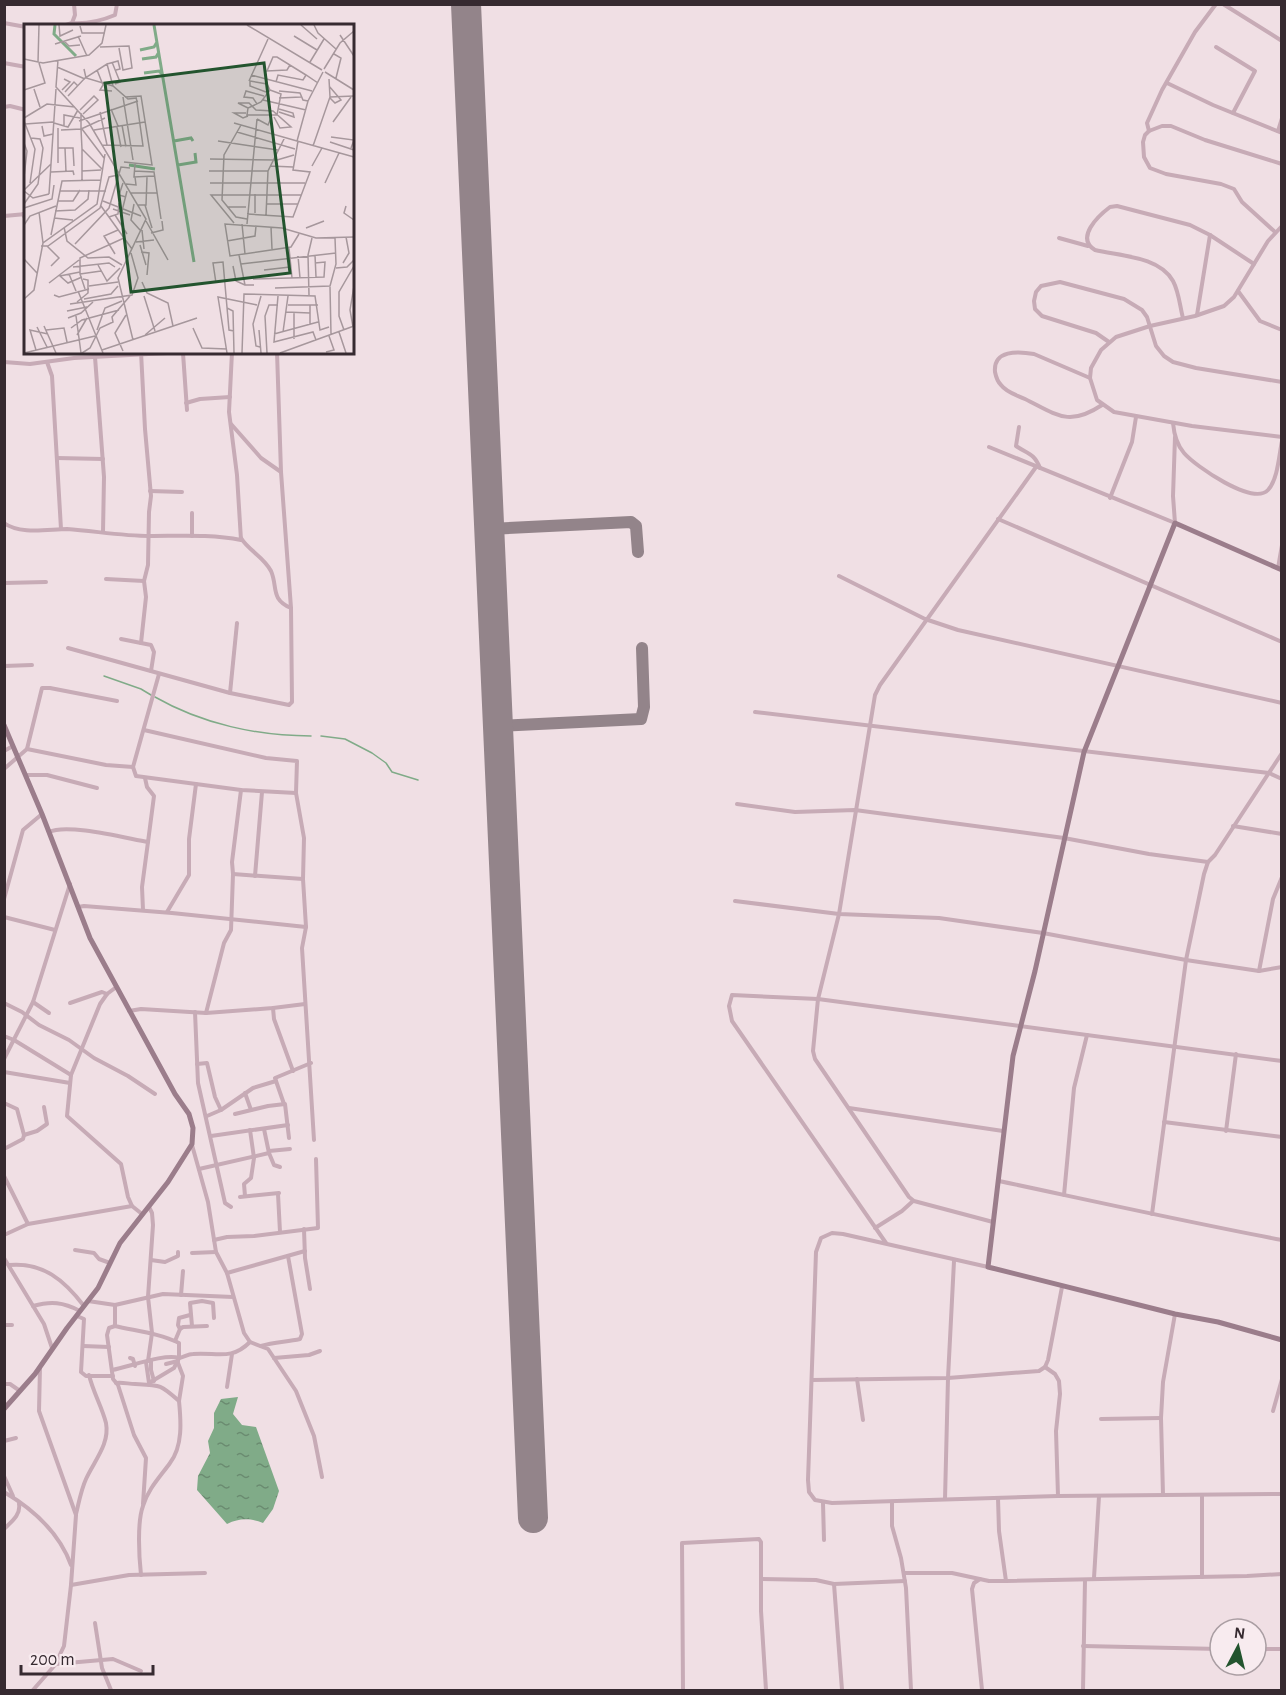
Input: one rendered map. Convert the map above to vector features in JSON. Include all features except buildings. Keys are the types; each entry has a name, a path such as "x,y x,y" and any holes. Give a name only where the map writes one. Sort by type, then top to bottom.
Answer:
{"street":[{"path":"72,22 75,15 74,4"},
{"path":"68,24 102,20 115,15 117,4"},
{"path":"1149,131 1147,123 1167,82 1195,32 1216,4"},
{"path":"1223,4 1281,41"},
{"path":"4,23 24,27"},
{"path":"1216,47 1255,71 1233,113"},
{"path":"4,63 24,67"},
{"path":"1167,82 1213,105 1280,132 1281,118"},
{"path":"4,107 24,110"},
{"path":"1274,231 1242,202 1234,189 1221,184 1166,174 1150,168 1145,162 1143,150 1145,135 1161,126 1171,126 1205,140 1281,164"},
{"path":"1089,246 1086,241 1092,224 1110,207 1117,207 1190,225 1210,235 1254,264"},
{"path":"4,216 24,214"},
{"path":"1175,437 1183,452 1196,465 1214,477 1248,493 1257,495 1269,489 1273,482 1281,439 1114,412 1097,400 1090,378 1094,360 1101,350 1116,337 1224,306 1238,291 1274,231 1281,226"},
{"path":"1197,315 1210,235"},
{"path":"1059,238 1089,246 1095,250 1140,259 1158,267 1173,282 1183,318"},
{"path":"1109,342 1096,333 1042,316 1035,309 1036,292 1041,286 1060,282 1134,303 1142,310 1160,352 1173,362 1281,382"},
{"path":"1238,291 1260,321 1281,330"},
{"path":"1090,378 1025,352 1004,354 998,359 995,367 1000,385 1008,392 1059,417 1077,417 1102,405"},
{"path":"58,354 58,360"},
{"path":"6,362 19,364 140,354 151,496 148,565 144,581 146,597 141,643"},
{"path":"184,354 187,410"},
{"path":"232,354 230,423 237,474 240,537 272,572 276,595 282,604 291,608"},
{"path":"68,648 230,693 289,705 292,702 291,608 281,472 278,354"},
{"path":"94,357 103,459 105,500 103,532"},
{"path":"47,362 52,376 61,529"},
{"path":"186,403 200,399 230,397"},
{"path":"1110,498 1132,442 1136,417"},
{"path":"230,423 261,458 281,472"},
{"path":"988,1267 1008,1082 1084,752 1175,523 1173,423"},
{"path":"993,1222 914,1201 905,1194 815,1059 813,1051 818,999 839,914 875,694 925,619 1038,467 1037,459 1016,446 1019,427"},
{"path":"989,447 1175,523 1280,569 1281,545"},
{"path":"57,458 103,459"},
{"path":"150,491 182,492"},
{"path":"192,513 192,536"},
{"path":"998,519 1281,642"},
{"path":"4,523 14,528 26,529 241,540 240,537"},
{"path":"839,576 925,619 958,630 1281,703"},
{"path":"106,579 144,581"},
{"path":"4,583 46,582"},
{"path":"230,693 237,622"},
{"path":"121,639 151,645 154,652 151,671"},
{"path":"4,666 32,665"},
{"path":"159,674 133,767 136,776 241,790 296,793"},
{"path":"4,769 27,749 42,688 50,687 117,701"},
{"path":"756,712 1269,773 1281,779"},
{"path":"5,727 27,775 90,938 128,1012 189,1114 193,1128 192,1144 208,1202 216,1252 227,1273 244,1333 250,1341 268,1349 296,1391 314,1436 322,1477"},
{"path":"144,730 258,757 297,761 296,793 304,838 303,879 306,927 302,948 311,1063 314,1140"},
{"path":"4,751 14,746"},
{"path":"27,749 106,765 133,767"},
{"path":"1152,1215 1186,960 1208,862 1215,855 1281,753"},
{"path":"27,775 47,775 97,789"},
{"path":"143,910 142,886 154,796 147,787 145,778"},
{"path":"166,912 189,875 189,839 196,784"},
{"path":"206,1013 224,943 231,930 232,862 241,790"},
{"path":"255,876 262,792"},
{"path":"737,804 795,812 855,810 1064,838 1149,854 1208,862"},
{"path":"4,899 23,830 42,814"},
{"path":"1233,826 1281,834"},
{"path":"49,832 56,829 82,830 148,842"},
{"path":"233,874 303,879"},
{"path":"1259,971 1273,899 1281,877"},
{"path":"4,1059 33,1002 70,884"},
{"path":"735,901 839,914 939,918 1043,933 1186,960 1259,971 1281,966"},
{"path":"78,907 166,912 306,927"},
{"path":"4,917 55,930"},
{"path":"116,988 106,994 71,1074 67,1116 121,1164 128,1197 132,1206 142,1214"},
{"path":"70,1003 102,992 106,994"},
{"path":"887,1245 732,1021 729,1006 732,995 818,999 1281,1060"},
{"path":"33,1002 49,1012"},
{"path":"4,1003 39,1025 69,1040 155,1094"},
{"path":"128,1012 141,1009 206,1013 305,1004"},
{"path":"273,1008 276,1025 293,1071"},
{"path":"195,1012 198,1083 225,1203 231,1207"},
{"path":"1064,1195 1074,1088 1087,1035"},
{"path":"4,1036 71,1074"},
{"path":"1226,1131 1236,1054"},
{"path":"197,1064 207,1063 215,1097 221,1110"},
{"path":"289,1138 285,1104 275,1078 311,1063"},
{"path":"61,1081 63,1071"},
{"path":"4,1072 70,1083"},
{"path":"207,1116 221,1110 253,1088 276,1081"},
{"path":"245,1093 251,1110"},
{"path":"4,1103 17,1109 24,1135 23,1139 4,1149"},
{"path":"235,1114 285,1104"},
{"path":"24,1135 37,1131 47,1124 44,1107"},
{"path":"849,1108 1003,1131"},
{"path":"1164,1122 1281,1137"},
{"path":"211,1136 288,1125"},
{"path":"264,1129 274,1164 280,1167"},
{"path":"245,1196 244,1184 251,1178 254,1158 250,1130"},
{"path":"4,1409 40,1367 88,1301 104,1277 120,1243 168,1182 192,1144"},
{"path":"199,1169 290,1149"},
{"path":"214,1240 318,1228 316,1159"},
{"path":"4,1176 28,1224"},
{"path":"998,1181 1152,1215 1281,1240"},
{"path":"240,1197 279,1194 279,1232"},
{"path":"875,1228 914,1201"},
{"path":"4,1236 28,1224 132,1206"},
{"path":"149,1207 153,1225 148,1297 152,1333 148,1361 151,1382"},
{"path":"304,1229 310,1289"},
{"path":"1281,1340 1218,1322 1062,1287 988,1267 832,1233 824,1236 817,1245 809,1492 815,1500 823,1503 1058,1496 1281,1494"},
{"path":"75,1250 94,1253 99,1259 110,1263"},
{"path":"227,1273 305,1251"},
{"path":"151,1260 165,1262 178,1256 178,1252"},
{"path":"192,1253 216,1252"},
{"path":"261,1346 297,1340 302,1334 288,1256"},
{"path":"4,1258 44,1324 52,1348"},
{"path":"945,1499 954,1261"},
{"path":"9,1265 27,1264 43,1269 66,1286 84,1320 81,1372 89,1375 113,1376"},
{"path":"181,1295 183,1271"},
{"path":"1045,1367 1062,1287"},
{"path":"88,1301 115,1305 163,1294 233,1297"},
{"path":"192,1326 190,1303 209,1301 213,1303 214,1318"},
{"path":"33,1306 57,1303 80,1311"},
{"path":"115,1305 115,1326"},
{"path":"1162,1495 1161,1418 1165,1365 1175,1314"},
{"path":"175,1341 180,1329 178,1318 190,1315"},
{"path":"4,1325 12,1325"},
{"path":"116,1383 151,1382 166,1374 178,1361 179,1343 152,1333 115,1326 107,1331 112,1379 116,1383 118,1385 134,1435 146,1458 139,1533 141,1575"},
{"path":"180,1329 207,1326"},
{"path":"166,1364 178,1361 190,1354 232,1354 241,1350 250,1341"},
{"path":"83,1346 109,1347"},
{"path":"274,1358 309,1355 320,1351"},
{"path":"227,1387 232,1354"},
{"path":"112,1370 173,1356 178,1361 183,1376 179,1401 180,1427 177,1449 172,1461 155,1482 143,1505"},
{"path":"130,1358 133,1359 135,1366"},
{"path":"40,1367 39,1411 76,1515"},
{"path":"812,1380 948,1378 1032,1373 1045,1367"},
{"path":"1045,1367 1055,1374 1059,1381 1056,1431 1058,1496"},
{"path":"33,1690 55,1665 64,1646 76,1515 82,1491 100,1456 106,1438 106,1425 89,1375"},
{"path":"857,1379 863,1420"},
{"path":"1273,1411 1281,1379"},
{"path":"151,1382 169,1390 179,1401"},
{"path":"4,1384 10,1384 20,1391"},
{"path":"1101,1419 1161,1418"},
{"path":"4,1441 16,1438"},
{"path":"4,1476 13,1497"},
{"path":"4,1492 27,1506 57,1538 70,1563 72,1574"},
{"path":"1202,1495 1202,1577"},
{"path":"1094,1578 1099,1496"},
{"path":"998,1498 1006,1581"},
{"path":"892,1502 892,1526 905,1581 911,1690"},
{"path":"4,1529 17,1515 20,1508 19,1503"},
{"path":"823,1503 824,1540"},
{"path":"683,1690 682,1543 759,1539 761,1542 762,1642 766,1690"},
{"path":"71,1586 90,1584 118,1576 205,1573"},
{"path":"904,1574 952,1573 980,1579 1006,1581 1281,1574"},
{"path":"762,1579 816,1580 834,1584 905,1581"},
{"path":"980,1579 974,1583 972,1589 981,1690"},
{"path":"1083,1690 1085,1580"},
{"path":"834,1584 842,1690"},
{"path":"95,1623 100,1659 111,1690"},
{"path":"1083,1646 1208,1649"},
{"path":"55,1665 112,1659 141,1671"}],"water":[{"path":"238,1397 233,1414 242,1425 256,1427 279,1491 273,1509 263,1523 245,1519 227,1524 197,1490 198,1476 210,1453 208,1441 214,1428 214,1413 221,1399"}],"waterway":[{"path":"104,676 141,689 151,695"},
{"path":"155,697 192,714 231,727 271,734 311,736"},
{"path":"321,736 345,739 372,753 386,763 392,772 418,780"}],"taxiway":[{"path":"489,529 631,522 636,526 638,552"},
{"path":"498,726 641,719 644,707 642,648"}],"runway":[{"path":"466,4 533,1518"}]}
